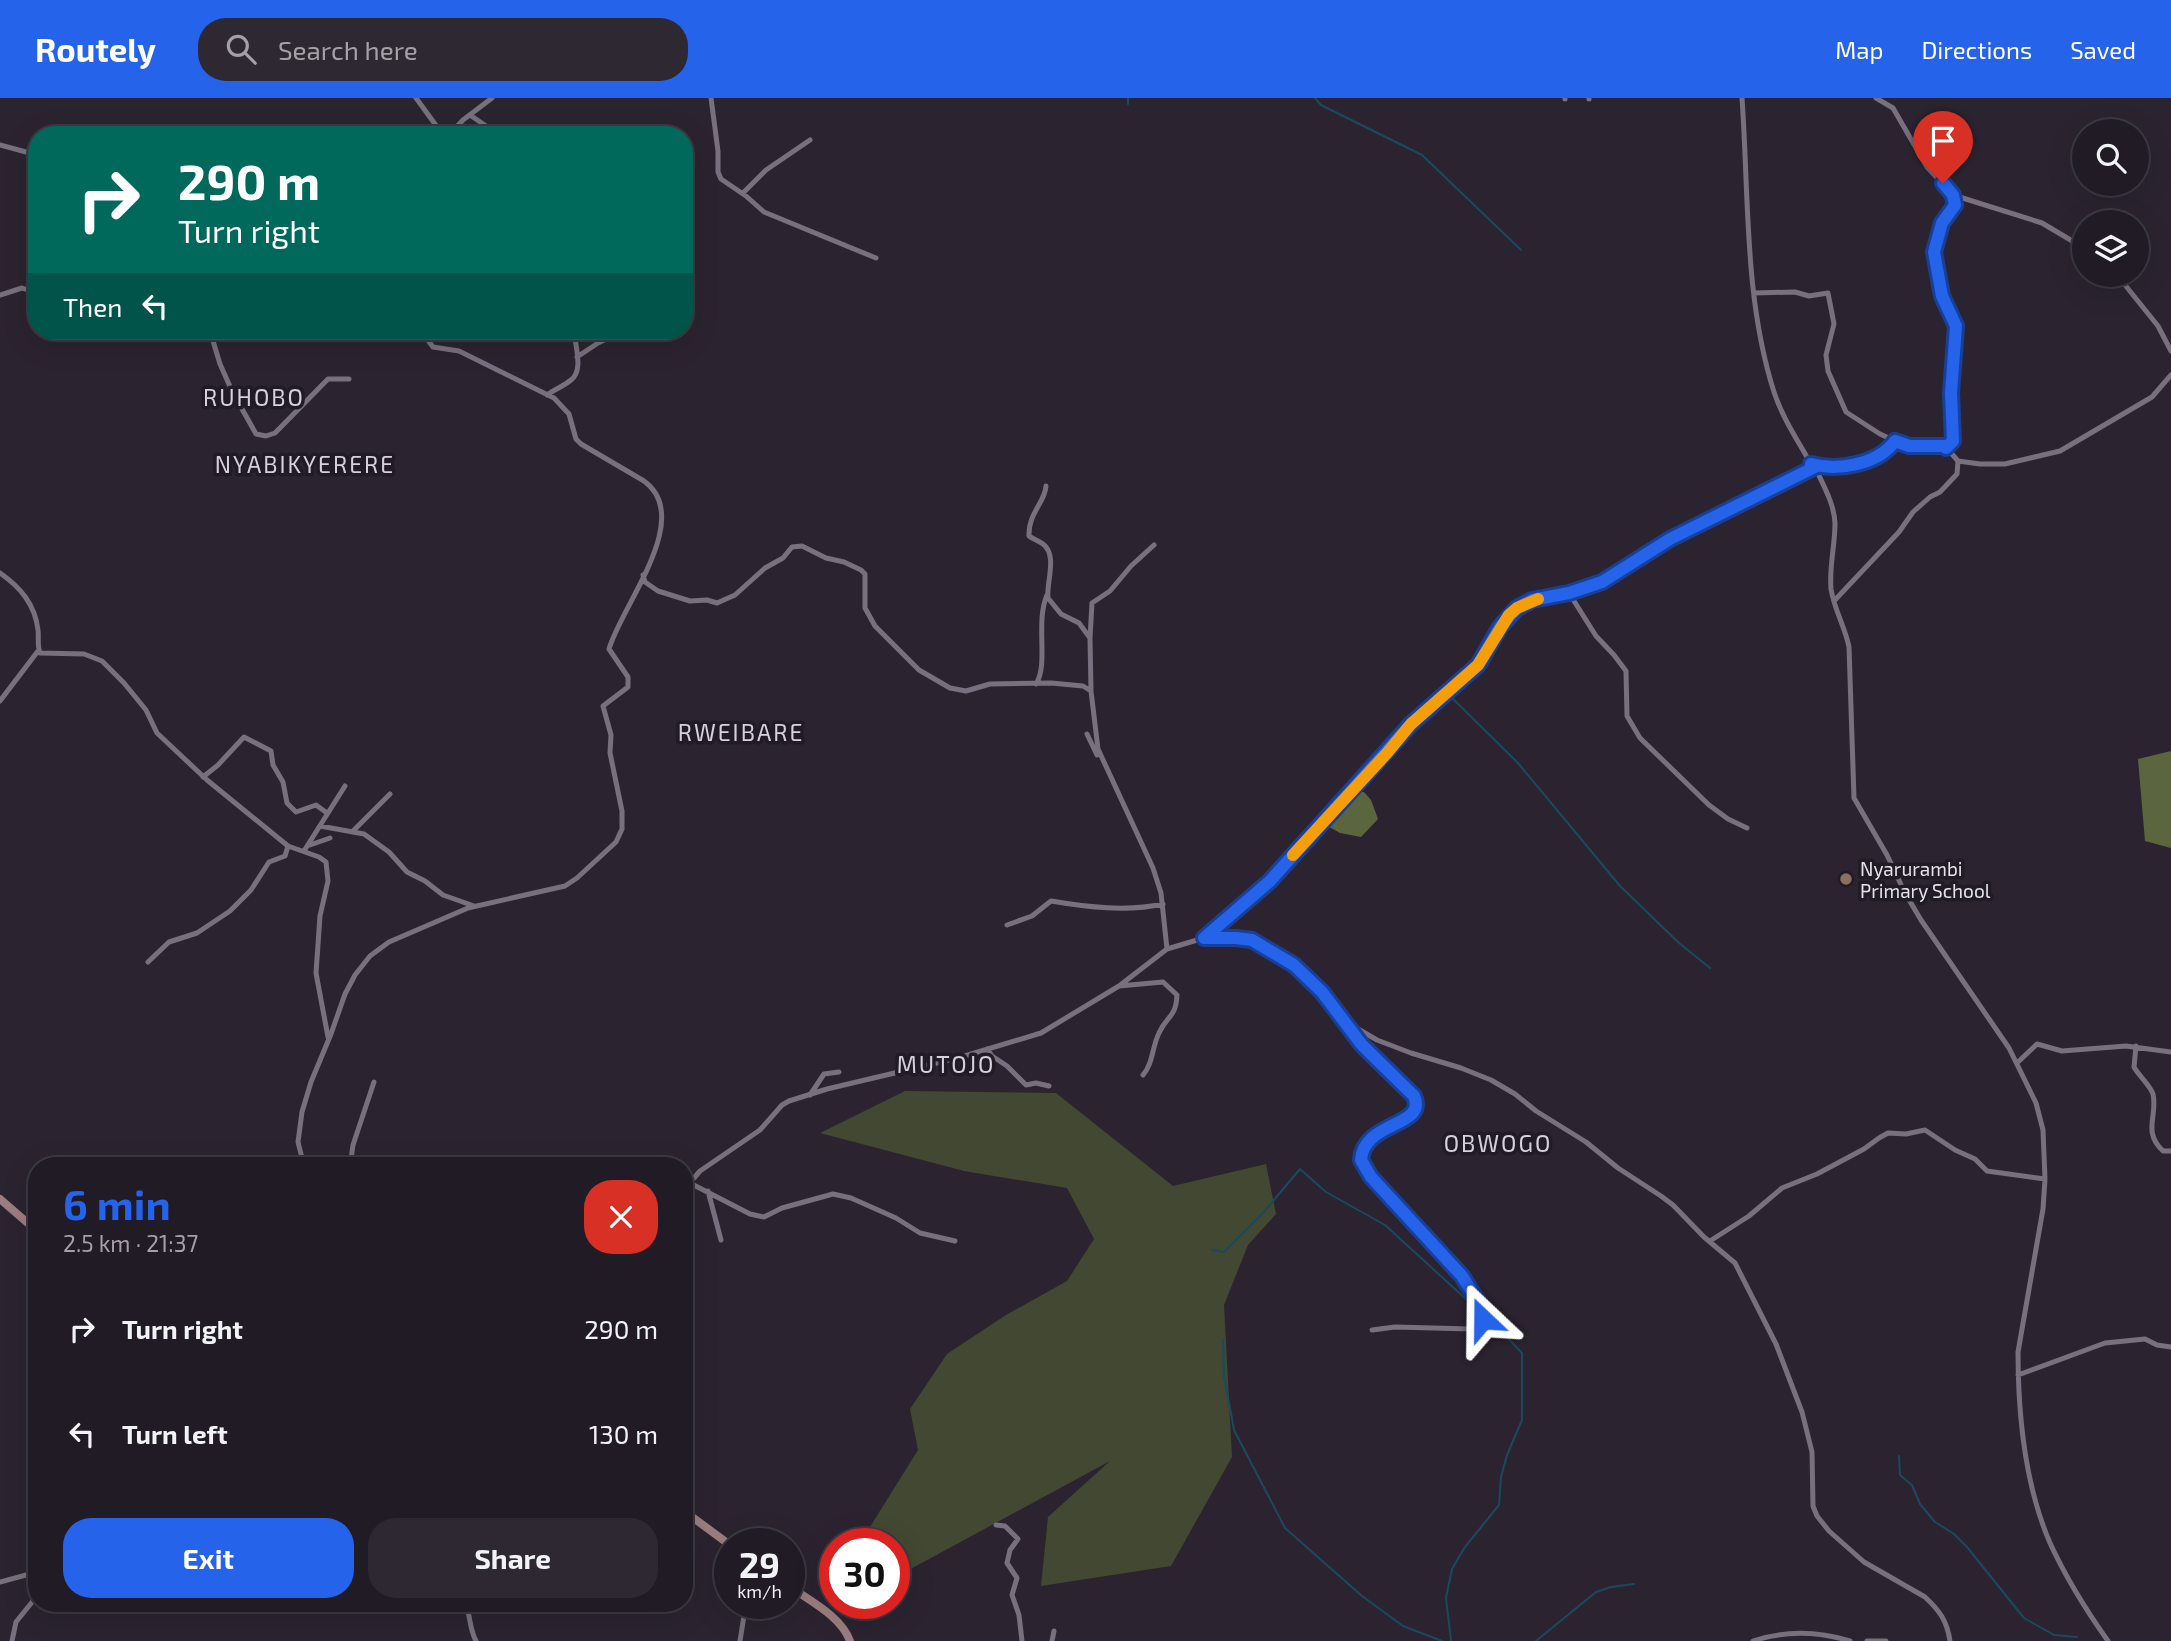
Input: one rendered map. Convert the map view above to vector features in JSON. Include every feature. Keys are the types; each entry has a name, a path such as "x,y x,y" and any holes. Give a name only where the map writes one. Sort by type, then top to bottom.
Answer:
{"street":[{"path":"416,98 436,126"},
{"path":"458,126 492,98"},
{"path":"711,98 718,172 721,179 743,193 764,212 876,258"},
{"path":"1742,98 1754,293 1760,335 1775,393 1828,495 1835,523 1830,575 1833,601 1845,628 1849,646 1854,798 1921,920 1989,1017 2017,1063 2036,1103 2043,1130 2045,1179 2041,1220 2019,1341 2018,1375 2027,1457 2042,1521 2069,1581 2108,1641"},
{"path":"1876,98 1893,108 1927,167 1953,195 2042,223 2072,241"},
{"path":"470,115 486,126"},
{"path":"743,193 766,170 810,140"},
{"path":"0,145 28,153"},
{"path":"1946,448 1953,441 1951,393 1956,326 1942,296 1934,252 1942,223 1955,205 1953,195"},
{"path":"2126,287 2158,327 2171,351"},
{"path":"0,296 22,289 28,291"},
{"path":"1754,293 1795,292 1809,296 1828,293 1834,324 1826,355 1828,371 1840,403 1851,415 1895,441 1909,446 1944,446 1958,461 2006,464 2060,450 2152,397 2171,375"},
{"path":"213,340 232,391 256,434 266,436 275,433 328,380 349,379"},
{"path":"301,1157 298,1147 302,1112 348,988 370,956 389,942 474,906 565,886 616,842 620,834 622,811 610,752 611,735 603,706 628,687 628,677 609,649 650,564 662,524 660,501 651,486 581,444 576,439 569,414 554,398 459,351 433,346 428,340"},
{"path":"547,395 576,375 575,340"},
{"path":"577,357 604,340"},
{"path":"1204,938 1270,881 1411,724 1478,665 1509,615 1532,600 1569,593 1602,582 1670,539 1813,465 1828,468 1847,466 1882,454 1895,441"},
{"path":"1833,601 1899,532 1913,512 1940,492 1957,474 1958,461"},
{"path":"1036,684 1040,675 1042,606 1047,595 1050,572 1049,551 1029,536 1028,530 1035,509 1044,497 1046,486"},
{"path":"1154,545 1131,566 1110,591 1092,603 1091,691 1100,753 1153,868 1163,904 1167,948"},
{"path":"643,575 645,582 658,591 690,601 707,600 717,603 735,595 765,568 783,558 792,547 802,547 861,570 865,575 864,608 875,626 912,664 936,681 958,691 990,684 1073,685 1091,691"},
{"path":"0,573 16,585 29,600 38,630 38,651 0,701"},
{"path":"1569,593 1596,636 1626,671 1627,716 1640,738 1709,805 1728,819 1747,828"},
{"path":"1047,595 1061,614 1079,623 1090,638"},
{"path":"38,651 44,654 84,654 102,661 124,683 158,733 203,777 288,846 307,848 323,859 328,866 328,881 320,916 316,973 328,1037"},
{"path":"1087,734 1097,755 1100,753"},
{"path":"203,777 244,737 271,751 273,765 283,782 290,807 296,812 316,805 327,813"},
{"path":"307,848 345,786"},
{"path":"353,831 390,794"},
{"path":"320,826 364,834 380,844 407,872 425,881 443,895 474,906"},
{"path":"307,848 330,838"},
{"path":"148,962 169,943 197,933 244,900 269,862 285,856 288,846"},
{"path":"1007,925 1032,916 1051,901 1094,907 1146,908 1163,904"},
{"path":"693,1178 760,1130 782,1105 810,1095 1041,1033 1119,986 1167,948 1204,938 1244,939 1268,948 1307,975 1362,1045 1409,1090 1417,1102 1409,1118 1380,1131 1367,1142 1361,1154 1363,1166 1462,1276 1484,1311 1483,1319 1471,1329 1395,1327 1372,1330"},
{"path":"1119,986 1163,982 1177,995 1175,1013 1158,1034 1150,1066 1143,1075"},
{"path":"1346,1022 1377,1040 1411,1054 1461,1068 1491,1080 1515,1094 1667,1200 1735,1263 1742,1272 1789,1373 1812,1452 1814,1506 1821,1522 1864,1562 1925,1597 1942,1615 1950,1641"},
{"path":"2017,1063 2037,1044 2062,1051 2136,1046 2171,1052"},
{"path":"2136,1046 2134,1067 2154,1096 2151,1122 2156,1144 2164,1151 2171,1151"},
{"path":"987,1049 1026,1085 1036,1083 1049,1086"},
{"path":"810,1095 824,1074 839,1072"},
{"path":"351,1157 374,1083"},
{"path":"1710,1241 1749,1216 1782,1188 1817,1174 1888,1133 1906,1134 1925,1129 1955,1150 1975,1159 1987,1171 2045,1179"},
{"path":"693,1184 750,1214 764,1217 782,1208 833,1194 851,1198 896,1218 920,1233 955,1241"},
{"path":"708,1191 721,1240"},
{"path":"0,1199 28,1223"},
{"path":"2018,1375 2105,1343 2145,1339 2157,1345 2171,1347"},
{"path":"693,1518 714,1533"},
{"path":"996,1525 1005,1526 1018,1539 1010,1550 1007,1563 1017,1578 1012,1595 1019,1615 1022,1641"},
{"path":"0,1582 28,1574"},
{"path":"805,1597 831,1616 846,1632 850,1641"},
{"path":"12,1641 16,1622 28,1607"},
{"path":"468,1612 469,1626 476,1641"},
{"path":"740,1641 743,1619"},
{"path":"1052,1641 1054,1631"},
{"path":"1753,1641 1781,1633 1797,1632 1826,1634 1850,1641"},
{"path":"1867,1641 1886,1641"}],"green space":[{"path":"2171,751 2171,848 2145,841 2138,759"},
{"path":"1356,792 1364,792 1371,800 1378,819 1361,837 1340,833 1324,824"},
{"path":"905,1091 1056,1093 1173,1186 1266,1164 1276,1214 1248,1245 1224,1305 1232,1457 1171,1566 1041,1586 1048,1517 1110,1461 910,1569 910,1528 869,1528 918,1450 910,1409 947,1354 1006,1315 1067,1281 1094,1239 1067,1188 964,1171 820,1133"}],"waterway":[{"path":"1128,98 1128,104"},
{"path":"1315,98 1321,105 1422,155 1521,250"},
{"path":"1450,696 1518,763 1620,886 1679,943 1710,968"},
{"path":"1212,1250 1224,1252 1263,1213 1300,1169 1326,1192 1385,1225 1480,1312"},
{"path":"1451,1641 1446,1598 1452,1569 1465,1547 1499,1505 1501,1477 1522,1420 1522,1353 1485,1314"},
{"path":"1223,1340 1224,1375 1234,1430 1285,1528 1362,1596 1403,1626 1442,1641"},
{"path":"1899,1456 1900,1475 1912,1485 1920,1504 1935,1522 1954,1534 1967,1547 2024,1618 2054,1635 2077,1637"},
{"path":"1536,1641 1596,1592 1634,1584"}],"slow traffic":[{"path":"1293,855 1425,709 1478,665 1509,615 1517,608 1538,599"}],"place":[{"name":"Nyarurambi Primary School","path":"1846,879"}],"district":[{"name":"RUHOBO","path":"254,397"},
{"name":"NYABIKYERERE","path":"305,464"},
{"name":"RWEIBARE","path":"741,732"},
{"name":"MUTOJO","path":"946,1064"},
{"name":"OBWOGO","path":"1498,1143"}],"route":[{"path":"1483,1319 1484,1311 1462,1276 1371,1177 1361,1160 1363,1148 1373,1136 1409,1118 1416,1107 1414,1096 1362,1045 1322,992 1294,965 1252,940 1204,938 1241,909 1270,881 1425,709 1478,665 1500,627 1517,608 1532,600 1569,593 1602,582 1670,539 1815,467 1811,464 1828,468 1847,466 1882,454 1895,441 1909,446 1946,448 1953,441 1952,354 1956,326 1942,296 1934,252 1942,223 1955,205 1953,195 1943,183"}]}
